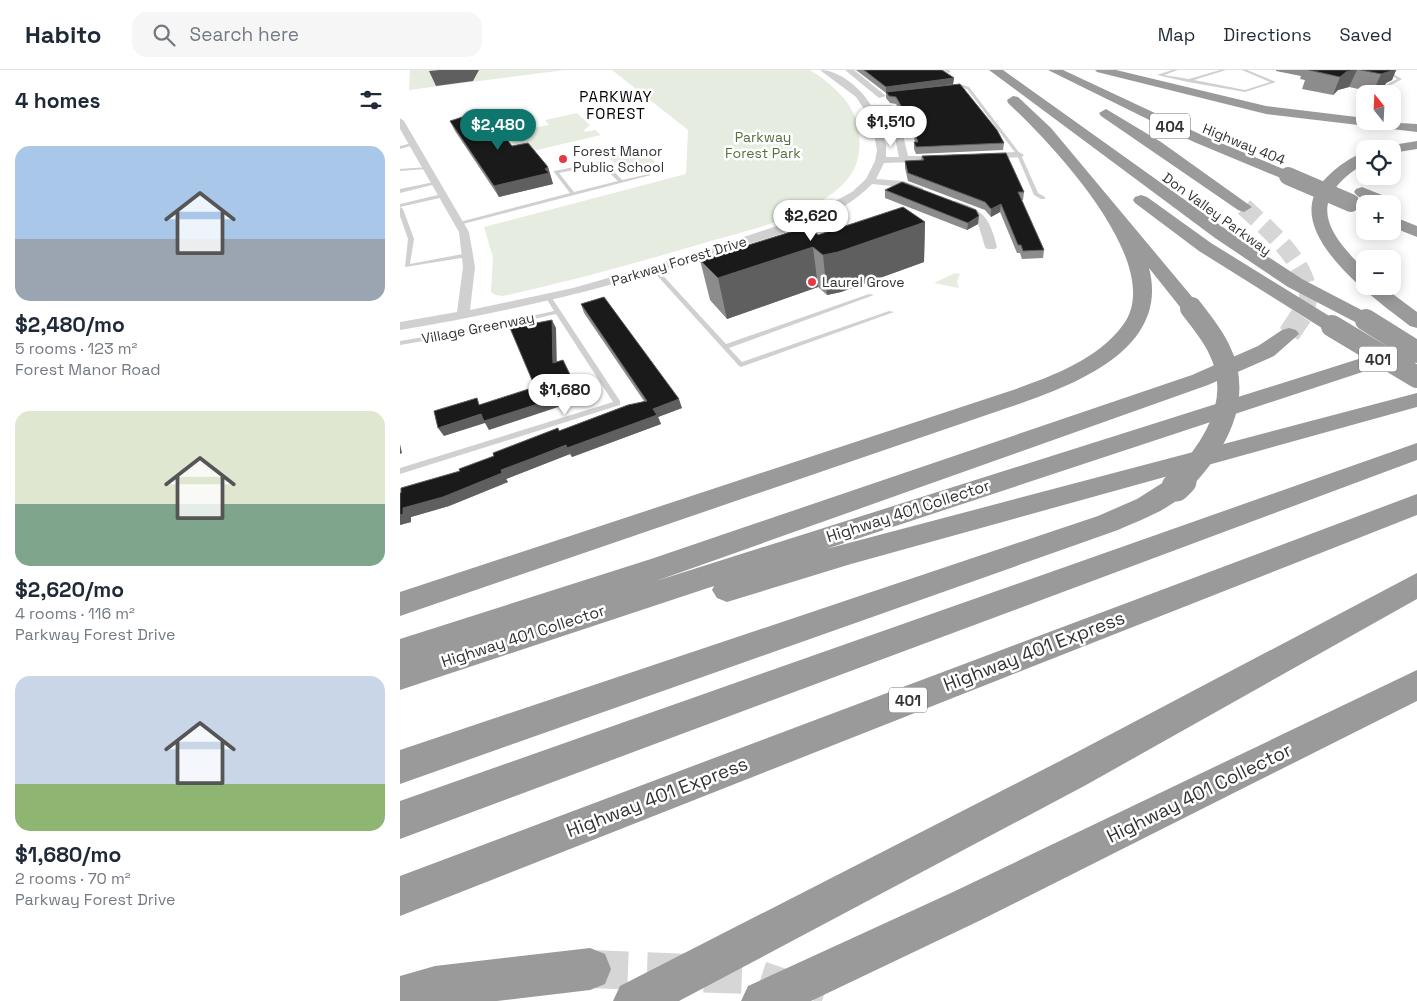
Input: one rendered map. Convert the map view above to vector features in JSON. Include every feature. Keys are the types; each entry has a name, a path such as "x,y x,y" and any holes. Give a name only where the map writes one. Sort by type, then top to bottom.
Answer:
{"highway":[{"path":"400,767 1108,523 1146,506 1176,487 1199,464 1218,437 1226,418 1229,398 1228,377 1221,352 1190,308 1046,131 980,70"},
{"name":"Highway 404","path":"1054,70 1173,128 1294,172"},
{"name":"Highway 404","path":"1070,70 1356,200"},
{"path":"1101,70 1266,110 1417,128"},
{"path":"999,73 1102,168"},
{"path":"999,73 1221,234 1295,282 1366,320"},
{"path":"1040,74 1156,144 1244,207"},
{"path":"1199,95 1315,113 1356,117"},
{"path":"1401,121 1417,122"},
{"path":"1401,148 1417,145"},
{"path":"1401,152 1417,150"},
{"path":"1356,164 1326,185 1318,198 1318,212 1323,229 1334,247 1356,271"},
{"name":"Don Valley Parkway","path":"1161,173 1307,280 1417,352"},
{"path":"1130,192 1205,247 1417,377"},
{"path":"400,604 1007,400 1076,373 1120,342 1132,328 1143,303 1142,278 1138,264 1104,203"},
{"name":"Highway 404","path":"1401,208 1417,215"},
{"path":"1401,225 1417,232"},
{"path":"1382,295 1410,317"},
{"path":"400,653 665,566 1200,380 1250,359 1289,334"},
{"path":"1339,372 1417,340"},
{"name":"Highway 401 Collector","path":"400,676 1417,347"},
{"path":"400,684 851,553 1417,400"},
{"path":"400,820 1417,451"},
{"name":"Highway 401 Express","path":"400,896 1417,504"},
{"path":"635,1001 1074,773 1417,585"},
{"name":"Highway 401 Collector","path":"763,1001 985,897 1417,685"},
{"path":"400,998 435,987 590,969"}],"street":[{"name":"Parkway Forest Drive","path":"400,326 463,316 549,298 655,270 719,251 833,209 870,180 882,153 874,117 869,108 851,86 824,70"},
{"path":"849,70 885,95 861,98"},
{"path":"869,108 889,107 894,114 904,159"},
{"path":"402,128 464,232 469,267 463,316"},
{"path":"971,157 1019,155"},
{"path":"879,160 952,158"},
{"path":"870,180 903,184 928,193"},
{"path":"945,200 980,214 984,218 991,247"}],"lane":[{"path":"1176,70 1159,75 1245,92 1274,82 1244,70"},
{"path":"1187,81 1224,70"},
{"path":"1389,85 1400,79 1391,74 1395,70"},
{"path":"943,88 962,86 968,88 1019,155 1036,194 1043,198"},
{"path":"400,148 412,144"},
{"path":"572,194 558,174 605,166 621,182"},
{"path":"400,170 426,168"},
{"path":"459,223 649,175"},
{"path":"400,192 434,183"},
{"path":"442,196 400,207 412,239 407,266 468,255"},
{"path":"655,270 741,366 891,312"},
{"path":"724,347 871,295"},
{"name":"Village Greenway","path":"400,471 617,403 556,312 549,298"},
{"name":"Village Greenway","path":"400,343 476,330 556,312"}],"green space":[{"path":"410,70 565,70 409,90"},
{"name":"Parkway Forest Park","path":"612,70 810,70 835,89 854,113 860,140 856,165 845,182 831,194 815,204 779,221 604,271 503,296 495,295 491,292 493,257 484,227 686,174 688,130"},
{"path":"577,113 590,125 584,130 585,132 595,130 601,135 520,154 506,133 549,125 545,120"},
{"path":"643,149 656,163 650,170 626,174 608,157"},
{"path":"955,273 960,274 957,282 959,288 934,283"}],"building":[{"path":"864,70 942,70 954,78 886,87"},
{"path":"1309,70 1354,70 1346,72 1340,77"},
{"path":"1361,70 1391,70 1391,71 1381,74"},
{"path":"960,84 997,130 1004,143 916,147 914,142 918,142 913,127 896,97 889,96 886,92"},
{"path":"469,115 487,115 512,146 528,143 548,167 545,169 549,173 494,186 450,121"},
{"path":"1006,153 1024,192 1018,192 1044,250 1023,251 1021,245 1018,245 1001,204 991,209 985,202 908,173 905,161 924,160 922,156"},
{"path":"902,182 976,210 979,216 968,223 885,190"},
{"path":"903,207 925,222 838,252 823,255 813,247 718,278 700,260 809,227 818,235"},
{"path":"604,297 679,399 653,409 657,415 567,448 566,445 501,470 502,473 443,497 403,508 403,514 400,515 401,488 460,471 459,469 494,456 493,453 558,428 559,431 628,405 647,401 581,304"},
{"path":"552,320 553,363 563,360 576,387 561,392 563,396 484,421 481,414 438,428 434,411 477,398 479,405 535,387 510,328"}],"tunnel":[{"path":"1244,207 1278,239 1298,266 1305,280 1308,294 1306,308"},
{"path":"1289,334 1307,307"},
{"path":"590,969 745,975 822,1001"}],"place":[{"name":"Forest Manor Public School","path":"563,159"},
{"name":"Laurel Grove","path":"812,282"}],"district":[{"name":"PARKWAY FOREST","path":"616,104"}]}
